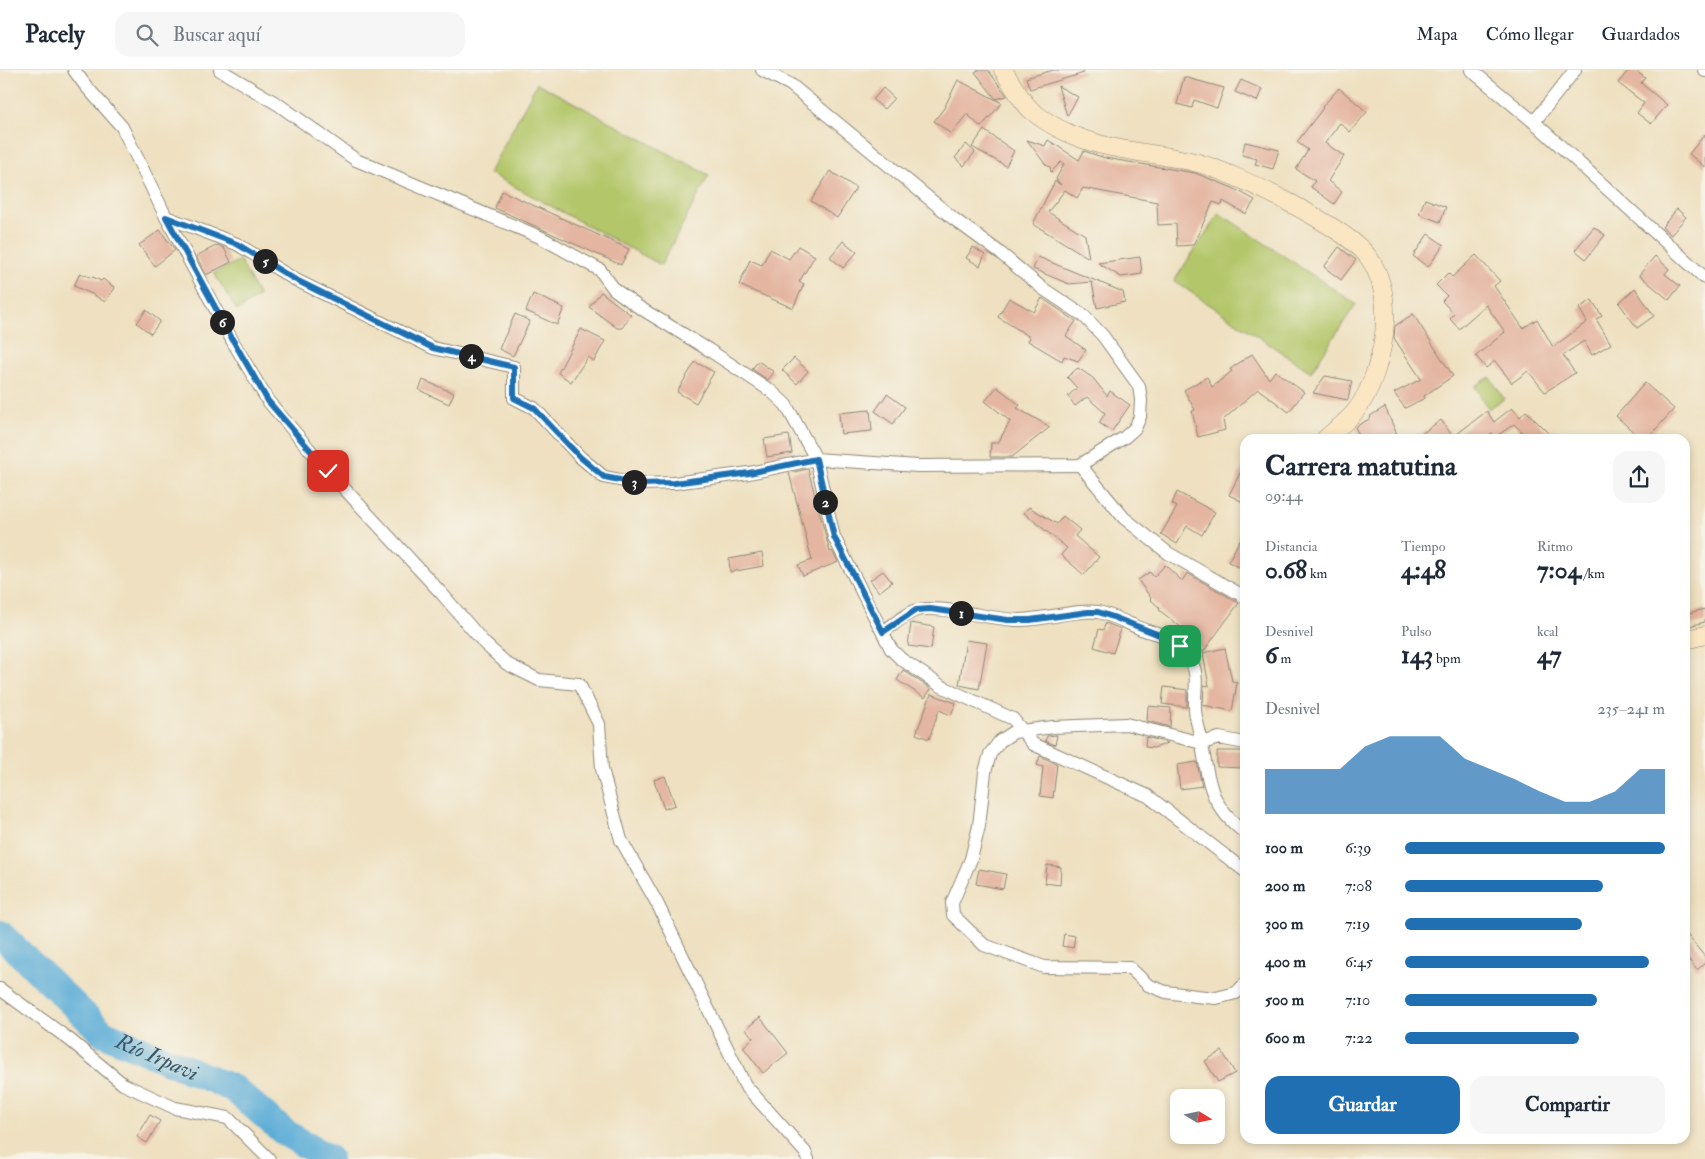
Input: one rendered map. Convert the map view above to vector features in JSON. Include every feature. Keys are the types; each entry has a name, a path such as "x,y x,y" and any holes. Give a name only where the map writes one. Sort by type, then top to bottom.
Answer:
{"main road":[{"path":"1003,70 1030,110 1069,134 1096,144 1198,163 1239,177 1317,218 1356,243 1368,257 1380,278 1386,305 1385,329 1379,362 1365,394 1354,413 1331,434"},
{"path":"1690,639 1705,635"}],"street":[{"path":"74,70 122,127 166,217 268,401 328,471 443,594 485,644 507,664 539,680 579,684 600,724 602,769 621,840 657,903 745,1085 805,1152 808,1159"},
{"path":"220,70 279,105 356,160 540,238 600,270 614,289 637,306 771,391 786,405 816,459 834,537 891,649 901,659 941,686 1012,719 1033,744 1148,796 1240,867"},
{"path":"166,217 237,244 294,279 433,348 514,367 514,398 534,408 580,457 604,477 641,484 674,483 749,473 816,459 918,466 1080,465 1125,437 1135,428 1140,417 1141,400 1138,386 1103,336 1084,316 1042,288 999,252 954,219 791,85 762,70"},
{"path":"1471,70 1534,122 1705,278"},
{"path":"1534,122 1575,70"},
{"path":"1080,465 1124,518 1168,553 1240,594"},
{"path":"883,632 916,610 930,609 1008,620 1030,620 1098,612 1170,639 1180,646 1192,662 1196,675 1194,710 1202,742 1205,770 1212,793 1223,811 1240,829"},
{"path":"1240,742 1219,738 1202,742 1126,724 1053,727 1014,732 1000,741 990,754 985,772 979,826 971,859 952,903 953,915 984,945 1044,967 1130,968 1148,985 1166,992 1216,998 1236,993 1240,989"},
{"path":"0,989 70,1040 123,1084 175,1108 228,1118 269,1159"}],"green space":[{"path":"537,83 709,175 661,265 489,173"},
{"path":"1219,213 1356,304 1311,372 1174,281"},
{"path":"240,260 259,296 237,311 214,273"},
{"path":"1490,377 1504,399 1488,409 1475,386"}],"building":[{"path":"978,70 988,70 1007,96 996,99 975,72"},
{"path":"1053,70 1083,70 1084,73 1030,89 1026,78"},
{"path":"1629,70 1635,70 1645,78 1641,83 1667,105 1651,124 1637,113 1644,103 1618,83"},
{"path":"1184,77 1224,88 1217,108 1194,100 1192,108 1177,104"},
{"path":"958,80 1002,103 981,127 967,114 951,134 934,121 944,108"},
{"path":"1241,80 1262,89 1257,101 1235,92"},
{"path":"1058,86 1078,97 1067,116"},
{"path":"883,88 894,98 884,109 873,100"},
{"path":"1339,88 1367,112 1350,132 1340,123 1325,143 1344,156 1328,181 1342,192 1334,204 1311,187 1315,181 1296,169 1308,150 1297,142 1322,107"},
{"path":"984,130 1014,151 1006,166 972,147"},
{"path":"1705,134 1705,167 1689,154"},
{"path":"1027,140 1045,146 1048,140 1079,160 1084,151 1105,158 1195,173 1233,188 1255,200 1246,214 1223,201 1222,205 1213,202 1193,245 1177,246 1176,224 1158,225 1157,202 1083,188 1077,198 1065,190 1048,212 1085,235 1089,258 1033,224 1055,181 1061,185 1056,179 1064,164 1061,162 1051,172 1050,167 1046,165"},
{"path":"1245,142 1279,150 1273,169 1255,164 1257,159 1242,155"},
{"path":"966,144 975,152 964,166 955,158"},
{"path":"830,171 856,188 837,218 811,201"},
{"path":"502,191 629,249 621,265 495,208"},
{"path":"1425,199 1446,207 1440,222 1419,214"},
{"path":"1677,209 1686,217 1671,235 1662,227"},
{"path":"1594,227 1605,235 1586,259 1575,250"},
{"path":"160,230 175,250 155,266 139,245"},
{"path":"1428,234 1444,245 1428,267 1413,256"},
{"path":"843,241 857,252 843,268 830,257"},
{"path":"218,245 224,248 231,262 206,275 196,256"},
{"path":"798,246 815,256 799,282 804,284 793,308 739,285 750,260 762,265 770,249 789,259"},
{"path":"973,247 985,255 980,266 966,258"},
{"path":"1339,247 1356,260 1341,280 1324,267"},
{"path":"1476,255 1500,281 1494,286 1523,328 1537,319 1553,347 1587,322 1579,308 1592,300 1602,316 1596,319 1611,344 1592,355 1584,341 1563,355 1575,373 1545,392 1528,371 1512,383 1495,361 1486,368 1476,356 1505,332 1486,305 1459,329 1450,319 1454,314 1442,301 1447,296 1436,285 1448,273 1452,277"},
{"path":"1655,256 1669,269 1665,274 1680,286 1669,300 1639,275"},
{"path":"1038,257 1123,292 1125,302 1097,308 1092,282 1069,284 1033,269"},
{"path":"1140,257 1142,274 1121,277 1098,263"},
{"path":"80,273 101,281 103,279 115,288 105,302 74,286"},
{"path":"1635,288 1654,316 1637,328 1619,303"},
{"path":"601,292 631,315 622,328 617,328 589,307"},
{"path":"533,294 564,308 557,325 526,311"},
{"path":"1009,298 1034,312 1042,298 1076,321 1066,336 1086,350 1078,361 1064,356 1062,361 1028,341 1030,337 998,317"},
{"path":"146,310 160,321 151,334 137,323"},
{"path":"515,314 530,321 513,356 499,349"},
{"path":"1413,314 1453,376 1424,396 1425,398 1405,408 1394,393 1421,379 1394,338 1395,326"},
{"path":"581,329 605,341 594,361 588,357 571,382 558,373"},
{"path":"1252,354 1269,379 1275,371 1304,392 1289,412 1258,389 1223,420 1225,430 1198,437 1192,411 1195,410 1184,390 1207,377 1212,387 1232,371 1230,369"},
{"path":"794,358 808,371 797,384 782,370"},
{"path":"758,361 774,372 768,380 752,369"},
{"path":"695,362 714,372 696,403 677,392"},
{"path":"1078,368 1093,378 1107,396 1110,391 1130,405 1112,431 1099,423 1105,413 1087,397 1075,406 1068,396 1077,388 1067,377"},
{"path":"1325,376 1352,381 1348,400 1313,393"},
{"path":"423,380 454,393 449,404 419,390"},
{"path":"1645,383 1674,409 1652,434 1636,434 1616,416"},
{"path":"997,387 1020,405 1017,408 1050,427 1012,457 990,457 991,443 998,443 1010,421 985,401"},
{"path":"887,394 905,407 893,424 875,411"},
{"path":"1385,407 1397,434 1358,434 1355,427 1371,418 1370,416"},
{"path":"1512,408 1520,417 1526,411 1549,434 1524,434 1514,424 1499,434 1457,434 1487,411 1494,422"},
{"path":"870,410 872,431 841,434 839,413"},
{"path":"1441,420 1451,434 1421,434"},
{"path":"789,435 792,453 767,457 764,439"},
{"path":"808,469 830,552 832,551 838,562 803,576 798,565 812,560 789,473"},
{"path":"1240,473 1240,500 1229,495"},
{"path":"1177,492 1215,512 1202,535 1187,526 1177,544 1161,534 1177,507 1172,504"},
{"path":"1029,507 1057,524 1063,516 1080,530 1075,536 1099,557 1084,575 1061,555 1067,548 1024,513"},
{"path":"1240,539 1240,568 1228,562"},
{"path":"762,553 764,566 730,572 729,559"},
{"path":"1165,565 1182,581 1187,573 1239,603 1203,652 1191,635 1159,610 1160,608 1150,599 1138,580 1150,572 1154,577"},
{"path":"883,571 892,582 879,592 870,580"},
{"path":"1705,609 1705,622 1690,626 1690,613"},
{"path":"911,623 934,627 931,649 908,646"},
{"path":"1106,623 1121,629 1113,653 1094,647 1099,629 1103,630"},
{"path":"966,640 987,643 979,689 959,685"},
{"path":"1225,648 1232,681 1237,683 1232,711 1203,705 1204,685 1209,686 1203,653"},
{"path":"903,670 931,689 925,698 897,680"},
{"path":"1164,687 1187,690 1187,707 1162,704"},
{"path":"931,694 956,703 951,715 939,710 929,739 916,734"},
{"path":"1148,706 1171,708 1170,727 1147,721"},
{"path":"1057,735 1055,745 1045,741 1047,736"},
{"path":"1146,737 1168,743 1154,748 1145,747"},
{"path":"1217,751 1240,751 1240,768 1217,767"},
{"path":"1040,756 1057,764 1053,798 1040,796 1043,767 1037,765"},
{"path":"1197,762 1202,786 1180,789 1177,765"},
{"path":"665,776 675,805 664,809 654,780"},
{"path":"1047,865 1061,867 1060,885 1045,883"},
{"path":"979,869 1006,874 1003,889 976,884"},
{"path":"1064,934 1075,936 1073,948 1062,946"},
{"path":"1690,938 1705,957 1705,963 1697,970 1690,961"},
{"path":"760,1017 788,1053 763,1073 743,1047 753,1038 746,1029"},
{"path":"1222,1051 1235,1073 1218,1082 1205,1061"},
{"path":"150,1115 160,1121 147,1143 137,1137"}],"waterway":[{"name":"Río Irpavi","path":"0,934 103,1033 234,1089 284,1132 329,1159"}],"route":[{"path":"328,471 268,401 166,217 237,244 294,279 433,348 514,367 514,398 534,408 580,457 604,477 641,484 674,483 749,473 816,459 834,537 883,632 916,610 930,609 1008,620 1030,620 1098,612 1170,639 1180,646"}]}
